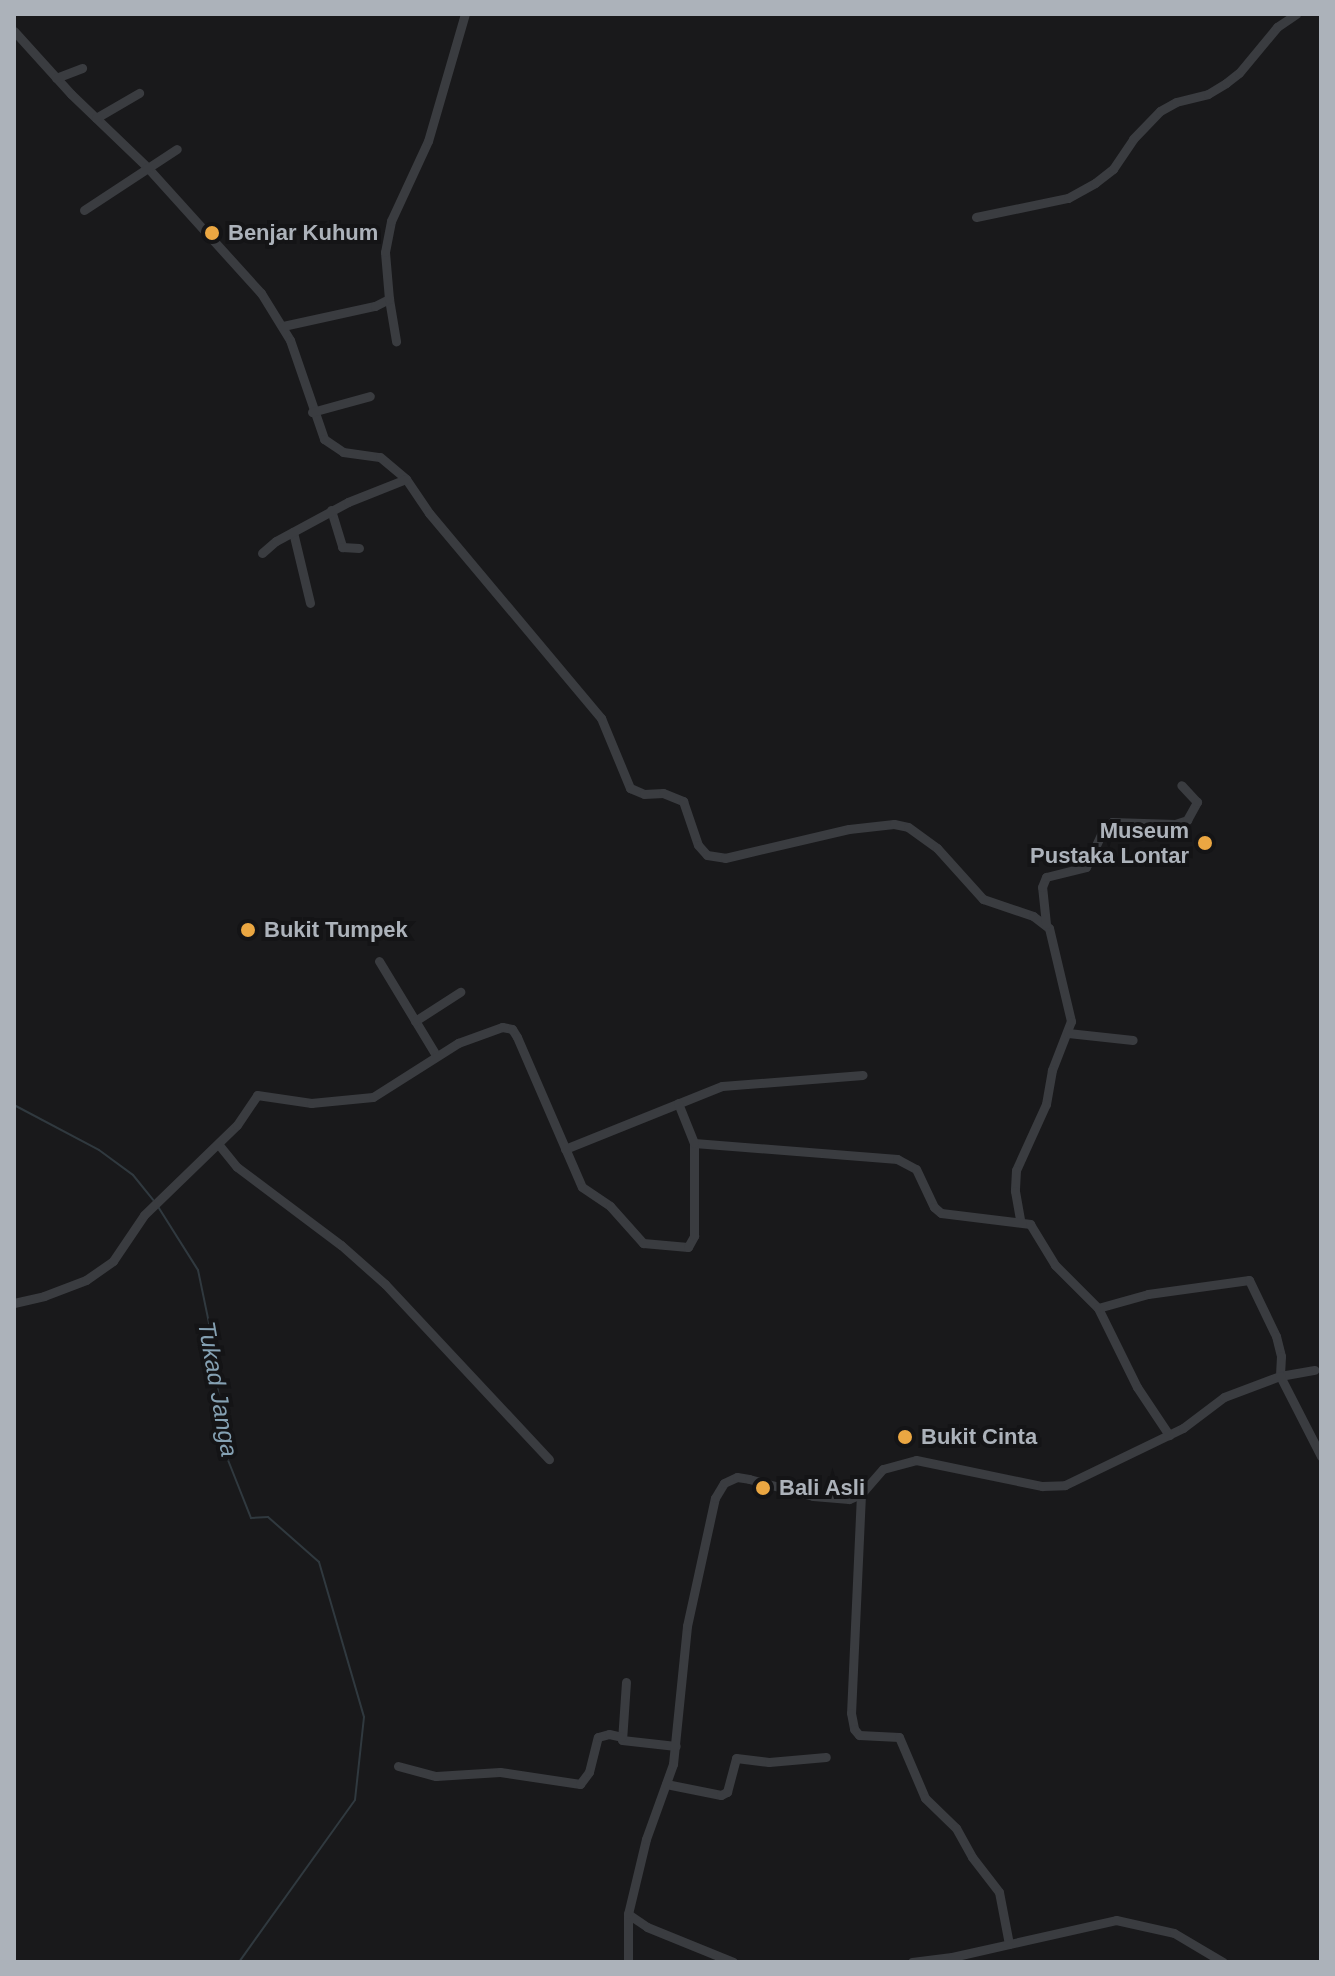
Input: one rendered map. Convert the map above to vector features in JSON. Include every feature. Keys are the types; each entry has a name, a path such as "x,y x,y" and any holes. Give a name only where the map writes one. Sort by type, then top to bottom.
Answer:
{"street":[{"path":"396,341 385,252 391,221 428,141 465,14"},
{"path":"976,217 1068,198 1095,183 1113,169 1133,139 1160,111 1176,102 1208,94 1233,78 1277,27 1296,14"},
{"path":"14,31 56,78 147,167 246,276 283,326 312,412 329,445 343,452 380,457 406,479 429,513 601,718 630,788 644,794 663,793 683,801 698,845 707,855 725,858 849,829 894,824 908,827 937,848 983,899 1046,924"},
{"path":"56,78 82,68"},
{"path":"96,118 139,93"},
{"path":"84,210 177,149"},
{"path":"283,326 375,306 389,299"},
{"path":"312,412 370,396"},
{"path":"262,553 331,510 406,479"},
{"path":"331,510 342,547 359,548"},
{"path":"293,532 310,603"},
{"path":"1020,1220 1015,1191 1016,1170 1041,1118 1052,1070 1071,1021 1066,988 1046,924 1042,887 1046,877 1086,867 1104,828 1112,822 1175,824 1187,820 1197,802 1181,785"},
{"path":"379,961 436,1055"},
{"path":"415,1021 460,992"},
{"path":"14,1303 44,1296 100,1271 123,1249 144,1215 161,1196 219,1145 252,1098 262,1093 311,1103 365,1099 391,1086 436,1055 495,1028 512,1029 582,1187 610,1206 637,1238 650,1245 679,1248 692,1244 694,1236 694,1143 678,1103"},
{"path":"1068,1033 1133,1040"},
{"path":"565,1149 649,1118 678,1103 740,1083 863,1075"},
{"path":"694,1143 897,1159 916,1169 934,1207 941,1213 1020,1220 1034,1228 1055,1265 1098,1308 1137,1387 1169,1435"},
{"path":"219,1145 246,1175 341,1245 385,1284 549,1459"},
{"path":"1098,1308 1148,1294 1249,1280 1276,1336 1281,1356 1280,1376 1321,1456"},
{"path":"628,1962 628,1914 646,1839 676,1746 687,1626 719,1489 737,1477 829,1499 849,1499 861,1494 883,1469 916,1460 1042,1486 1065,1485 1169,1435 1224,1397 1280,1376 1314,1370"},
{"path":"861,1494 851,1713 854,1729 859,1735 899,1737 925,1798 956,1828 999,1892 1009,1944"},
{"path":"626,1682 622,1737 625,1742 676,1746"},
{"path":"398,1766 436,1776 500,1772 580,1784 589,1772 598,1737 609,1734 622,1737"},
{"path":"666,1784 721,1795 727,1792 736,1758 785,1762 826,1757"},
{"path":"628,1914 647,1927 733,1962"},
{"path":"912,1962 1116,1920 1174,1933 1223,1962"}],"waterway":[{"name":"Tukad Janga","path":"14,1105 99,1150 133,1175 153,1200"},
{"name":"Tukad Janga","path":"157,1205 198,1270 211,1333 226,1455 251,1518 268,1517 319,1562 364,1717 355,1800 239,1962"}],"place":[{"name":"Benjar Kuhum","path":"212,233"},
{"name":"Museum Pustaka Lontar","path":"1205,843"},
{"name":"Bukit Tumpek","path":"248,930"},
{"name":"Bukit Cinta","path":"905,1437"},
{"name":"Bali Asli","path":"763,1488"}]}
